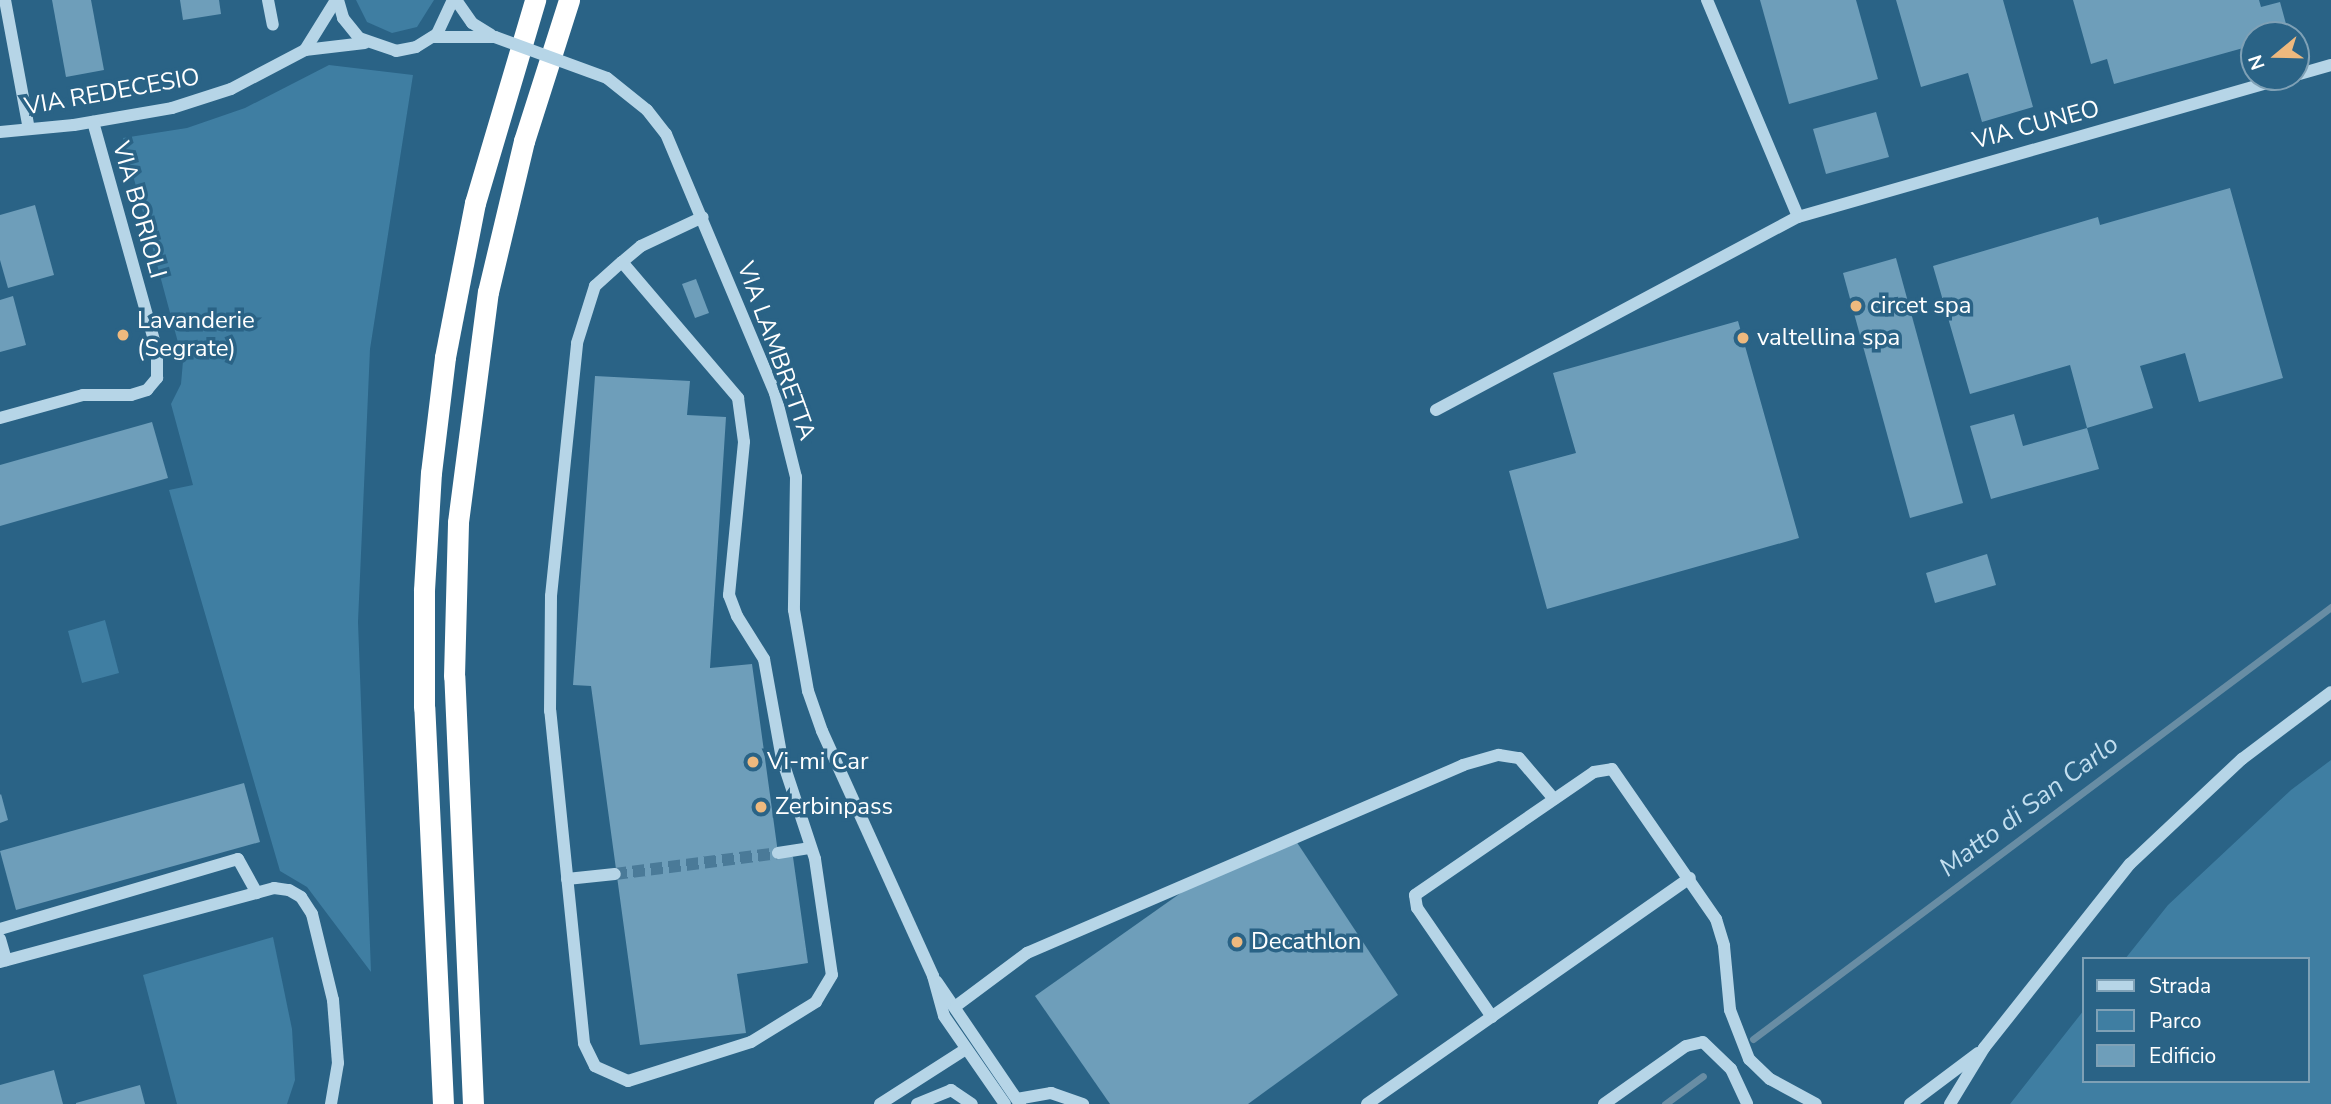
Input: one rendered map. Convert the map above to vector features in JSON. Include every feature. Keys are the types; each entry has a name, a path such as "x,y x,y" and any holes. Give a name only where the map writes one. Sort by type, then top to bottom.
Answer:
{"highway":[{"path":"443,1104 424,708 424,590 431,473 445,357 467,242 505,90 535,0"},
{"path":"473,1104 453,676 458,522 474,381 491,279 524,141 569,0"}],"street":[{"path":"5,0 29,130"},
{"path":"268,0 273,25"},
{"path":"337,0 350,28 365,43"},
{"path":"305,50 337,0"},
{"path":"433,37 448,18 454,0"},
{"name":"VIA LAMBRETTA","path":"454,0 472,23 495,37 607,79 646,110 666,134 703,217 790,438 797,496 795,625 808,691 822,731 933,976 944,1016 966,1049 1014,1102"},
{"path":"1707,0 1798,216"},
{"name":"VIA REDECESIO","path":"0,132 93,122 213,96 305,50 365,43 403,51 433,37"},
{"name":"VIA LAMBRETTA","path":"433,37 495,37"},
{"path":"2310,71 2331,65"},
{"name":"VIA CUNEO","path":"1436,410 1798,216 2240,91"},
{"name":"VIA BORIOLI","path":"0,418 83,395 124,396 147,390 160,370 93,122"},
{"path":"622,262 738,398 744,442 729,595 737,616 764,659 782,759 811,848 832,975 827,990 788,1021 751,1042 642,1080 616,1080 595,1066 588,1055 550,710 551,596 577,343 595,286 622,262 641,246 703,217"},
{"path":"1950,1104 1984,1048 2130,864 2242,758 2331,692"},
{"path":"956,1006 1027,953 1463,765 1499,755 1519,758 1554,799"},
{"path":"1492,1017 1417,908 1415,895 1594,772 1612,769 1716,919 1724,946 1730,1010 1749,1059 1770,1079 1816,1104"},
{"path":"778,853 811,848"},
{"path":"0,929 238,859 257,893"},
{"path":"567,879 615,874"},
{"path":"1367,1104 1690,878"},
{"path":"0,939 3,961 274,888 301,897 320,937 337,1032 331,1104"},
{"name":"VIA LAMBRETTA","path":"933,976 956,1006 1014,1102"},
{"path":"1604,1104 1686,1046 1703,1042 1731,1069 1747,1104"},
{"path":"1910,1104 1984,1048"},
{"path":"880,1104 966,1049"},
{"path":"917,1104 951,1090 972,1104"},
{"path":"1014,1102 1051,1093 1083,1104"}],"green space":[{"path":"356,0 434,0 417,27 392,33 367,22"},
{"path":"329,65 413,75 370,349 358,622 371,972 307,887 280,871 169,490 193,485 171,404 181,384 183,361 123,138 187,128 245,108"},
{"path":"105,620 119,673 82,683 68,631"},
{"path":"2331,760 2331,1104 2010,1104 2082,1013 2082,1083 2310,1083 2310,957 2127,957 2168,905 2291,790"},
{"path":"273,937 292,1029 295,1080 287,1104 177,1104 143,975"}],"building":[{"path":"52,0 91,0 104,70 66,77"},
{"path":"180,0 219,0 221,14 183,20"},
{"path":"1760,0 1856,0 1878,79 1789,104"},
{"path":"1896,0 2003,0 2033,107 1982,122 1968,73 1921,87"},
{"path":"2073,0 2259,0 2261,7 2280,2 2285,21 2240,21 2240,49 2114,84 2107,59 2091,64"},
{"path":"1876,112 1889,157 1826,174 1813,129"},
{"path":"2230,188 2283,378 2199,402 2185,353 2140,366 2153,408 2087,428 2070,365 1970,394 1933,266 2098,217 2100,225"},
{"path":"35,205 54,275 8,288 0,260 0,215"},
{"path":"1896,258 1963,503 1910,518 1843,273"},
{"path":"696,279 709,313 695,318 682,284"},
{"path":"13,296 26,345 0,352 0,300"},
{"path":"1738,321 1799,538 1547,609 1509,471 1576,453 1553,373"},
{"path":"595,376 690,381 687,415 726,417 710,668 752,664 778,853 793,857 808,963 737,974 746,1033 640,1045 591,686 573,685"},
{"path":"2014,414 2023,446 2087,428 2099,469 1991,499 1970,426"},
{"path":"152,422 168,478 0,526 0,465"},
{"path":"1987,554 1996,585 1935,603 1926,573"},
{"path":"244,783 260,842 16,910 0,851"},
{"path":"0,795 8,820 0,823"},
{"name":"Decathlon","path":"1296,841 1398,995 1248,1104 1110,1104 1035,996 1185,890"},
{"path":"54,1070 63,1104 0,1104 0,1085"},
{"path":"140,1085 145,1104 76,1104 76,1103"}],"waterway":[{"name":"Matto di San Carlo","path":"1753,1039 2331,607"},
{"name":"Matto di San Carlo","path":"1665,1104 1703,1076"}],"tunnel":[{"path":"615,874 778,853"}],"place":[{"name":"circet spa","path":"1856,306"},
{"name":"Lavanderie (Segrate)","path":"123,335"},
{"name":"valtellina spa","path":"1743,338"},
{"name":"Vi-mi Car","path":"753,762"},
{"name":"Zerbinpass","path":"761,807"},
{"name":"Decathlon","path":"1237,942"}]}
